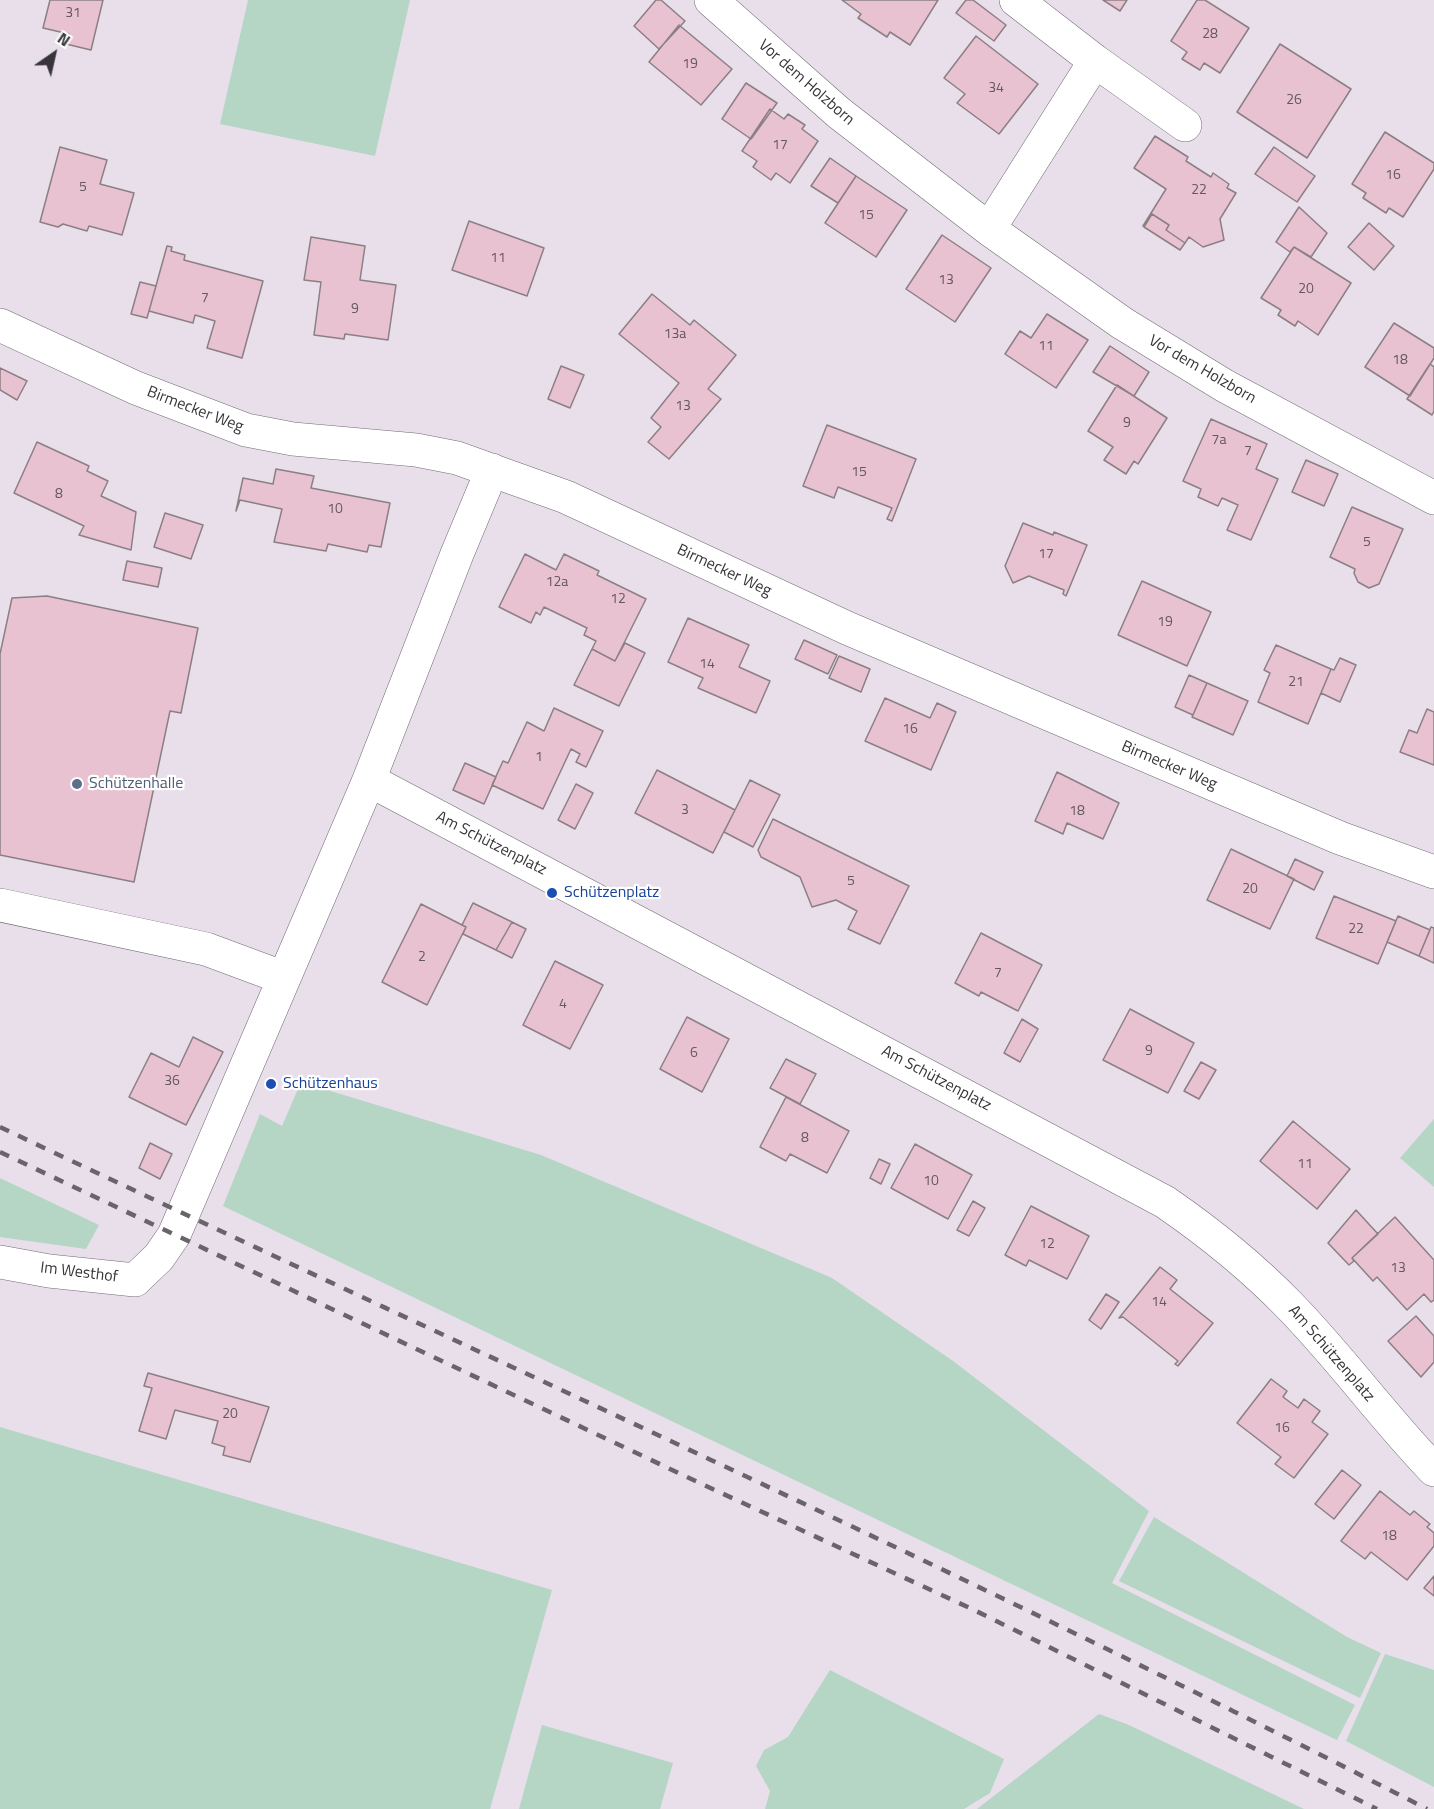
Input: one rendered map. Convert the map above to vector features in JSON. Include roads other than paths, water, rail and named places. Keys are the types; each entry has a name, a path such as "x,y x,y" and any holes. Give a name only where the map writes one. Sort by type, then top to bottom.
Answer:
{"street":[{"name":"Vor dem Holzborn","path":"711,0 839,113 990,229 1122,323 1216,380 1431,490"},
{"path":"1016,0 1095,61 1185,125"},
{"path":"990,229 1095,61"},
{"name":"Birmecker Weg","path":"0,325 136,388 246,430 293,439 416,450 458,458 566,497 847,628 1340,837 1434,872"},
{"path":"0,905 206,949 284,978 369,780 492,470"},
{"name":"Am Schützenplatz","path":"369,780 1165,1202 1207,1230 1290,1306 1398,1432 1434,1470"},
{"name":"Im Westhof","path":"0,1262 49,1271 135,1280 159,1257 174,1236 284,978"}],"railway":[{"path":"0,1127 895,1547 1251,1720 1427,1809"},
{"path":"0,1152 704,1485 972,1609 1377,1809"}],"place":[{"name":"Schützenhalle","path":"77,784"},
{"name":"Schützenplatz","path":"552,893"},
{"name":"Schützenhaus","path":"271,1084"}]}
